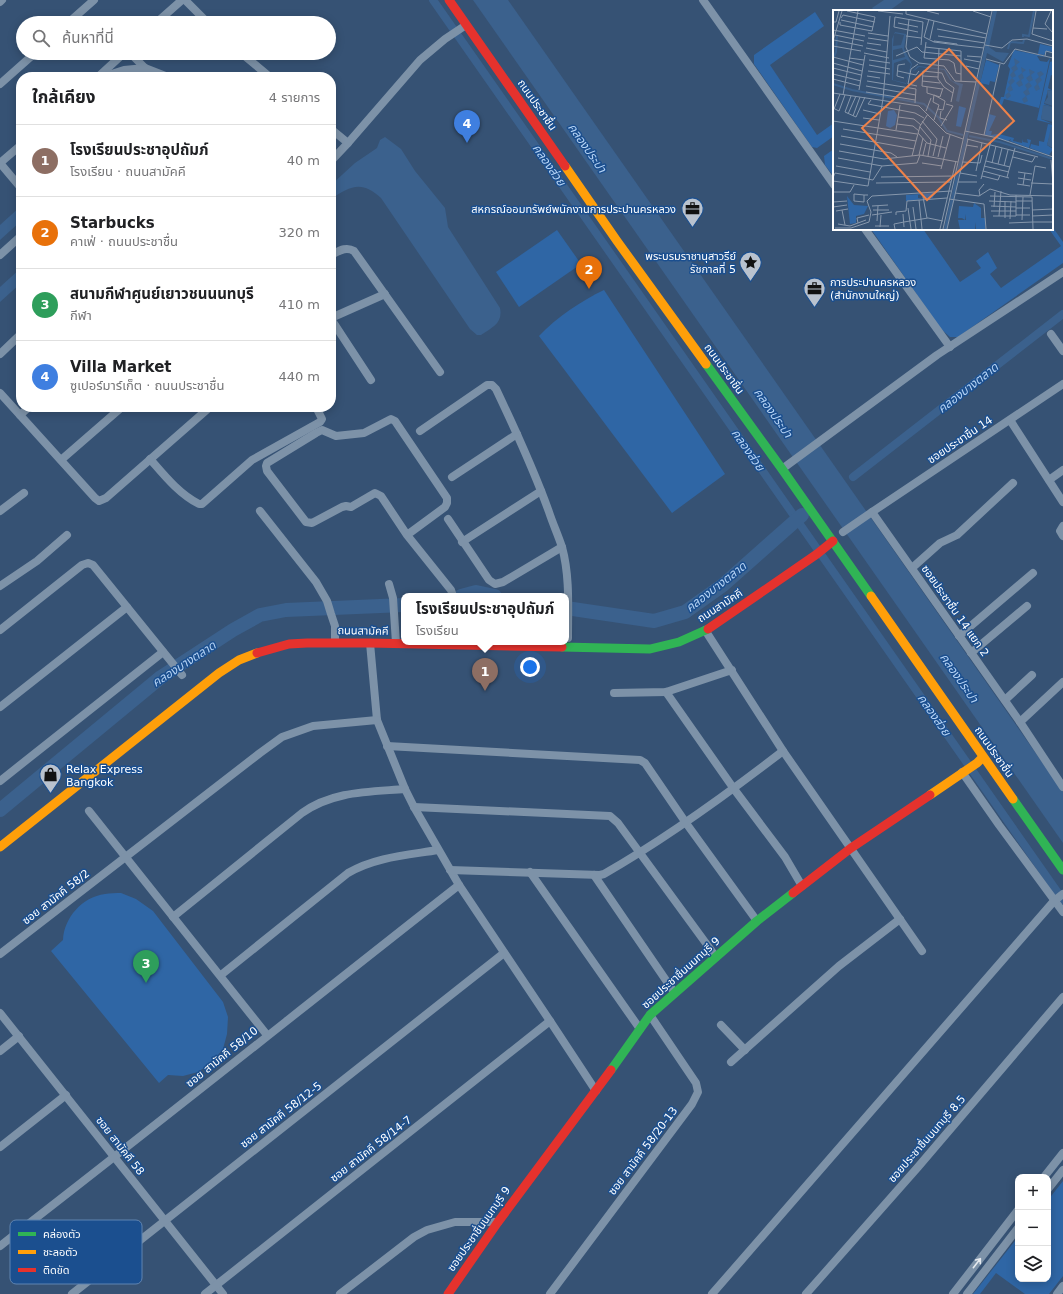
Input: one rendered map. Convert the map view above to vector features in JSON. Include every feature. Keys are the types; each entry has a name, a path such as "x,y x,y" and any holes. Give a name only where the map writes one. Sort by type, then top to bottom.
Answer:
{"main road":[{"name":"ถนนประชาชื่น","path":"449,0 463,27 833,541 980,760 1063,870"},
{"name":"ถนนสามัคคี","path":"498,645 650,649 676,644 705,630 810,560 833,541"},
{"name":"ถนนสามัคคี","path":"0,847 194,692 239,660 264,650 289,644 401,643"},
{"name":"ซอยประชาชื่นนนทบุรี 9","path":"448,1294 498,1222 596,1091 650,1015 674,992 757,920 851,848 980,760"}],"street":[{"path":"76,16 94,0"},
{"path":"164,16 182,0"},
{"path":"185,0 201,16"},
{"path":"703,0 833,184"},
{"path":"336,156 420,60 445,39 463,27"},
{"path":"0,84 26,60"},
{"path":"103,72 116,60"},
{"path":"137,60 145,68 155,72"},
{"path":"249,60 264,72"},
{"path":"118,72 145,68"},
{"path":"336,133 348,143"},
{"path":"16,149 0,163 16,182"},
{"path":"866,230 950,347"},
{"path":"0,255 16,241"},
{"path":"336,253 346,248 350,248 354,251 440,372"},
{"path":"782,469 950,347 1063,272"},
{"path":"336,316 385,294"},
{"path":"336,326 371,380"},
{"path":"1051,334 1063,351"},
{"path":"0,354 16,339"},
{"path":"420,431 487,384 492,385 496,389 541,491 562,547 568,593"},
{"name":"ซอยประชาชื่น 14","path":"843,532 1063,384"},
{"path":"0,393 16,411"},
{"path":"17,412 95,498 100,500 106,498 204,412"},
{"path":"20,415 23,412"},
{"path":"61,460 116,412"},
{"path":"150,459 172,483 194,502 202,504 252,460 320,422 322,419 319,412"},
{"path":"407,535 445,507 447,498 395,420 391,419 364,433 336,436 322,430 267,463 266,466 268,471 306,522 312,523 342,507 351,507 376,493 381,496 407,535 452,593"},
{"path":"1010,420 1063,502"},
{"path":"452,478 517,434"},
{"path":"1049,480 1063,470"},
{"path":"912,568 940,543 956,535 1013,483"},
{"path":"462,542 541,491"},
{"path":"0,511 24,493"},
{"path":"260,511 316,582 327,601 335,626 335,643"},
{"name":"ซอยประชาชื่น 14 แยก 2","path":"871,513 912,568 1005,700 1063,787"},
{"path":"448,519 462,542 489,580 496,584 503,582 562,547"},
{"path":"1063,526 1060,531 1063,536"},
{"path":"0,586 37,561 66,535"},
{"path":"0,630 82,565 88,563 93,565 182,675"},
{"path":"959,636 1033,573"},
{"path":"389,584 393,598 396,643"},
{"path":"971,653 1027,606"},
{"path":"0,707 126,607"},
{"path":"705,630 784,751 922,951"},
{"path":"370,643 377,720 405,789 414,807 459,885 596,1091"},
{"path":"0,781 163,652"},
{"path":"614,693 666,692 732,670"},
{"path":"1005,700 1032,675"},
{"path":"1020,722 1063,682"},
{"path":"666,692 784,857 802,886"},
{"name":"ซอย สามัคคี 58/2","path":"0,954 125,856 260,753 282,738 313,726 377,720"},
{"path":"387,746 640,760 645,762 686,823 757,920"},
{"path":"450,870 594,875 604,874 640,854 686,823 784,751"},
{"path":"964,771 1063,912"},
{"path":"174,917 313,805 348,794 405,789"},
{"path":"414,807 610,816 618,823 716,957"},
{"path":"89,811 267,1035"},
{"path":"220,975 354,869 368,863 438,850"},
{"path":"530,872 640,1028"},
{"path":"594,875 674,992"},
{"name":"ซอย สามัคคี 58/10","path":"33,1220 459,885"},
{"path":"712,1294 1055,900 1063,894"},
{"path":"731,1062 839,966 900,919"},
{"name":"ซอย สามัคคี 58/12-5","path":"142,1239 504,953"},
{"name":"ซอยประชาชื่นนนทบุรี 8.5","path":"806,1294 918,1167 1063,997"},
{"name":"ซอย สามัคคี 58","path":"0,1012 223,1294"},
{"name":"ซอย สามัคคี 58/20-13","path":"550,1294 696,1098 698,1092 696,1083 650,1015"},
{"name":"ซอย สามัคคี 58/14-7","path":"204,1294 550,1021"},
{"path":"721,1025 745,1050"},
{"path":"0,1050 19,1036"},
{"path":"0,1147 66,1095"},
{"path":"1046,1174 1063,1153"},
{"path":"1051,1185 1063,1170"},
{"path":"953,1294 1015,1214"},
{"path":"340,1294 414,1237 427,1230 455,1222 498,1222"},
{"path":"967,1294 1015,1232"},
{"name":"ซอย สามัคคี 58/10","path":"0,1246 10,1238"},
{"name":"ซอย สามัคคี 58/12-5","path":"72,1294 85,1284"},
{"path":"1057,1294 1063,1286"}],"shaded area":[{"path":"815,12 824,26 770,65 817,135 833,124 833,137 817,148 812,147 754,64 754,55"},
{"path":"833,150 833,176 825,165 824,156"},
{"path":"1053,227 1063,242 1063,263 958,337 950,337 941,329 872,230 924,230 960,282 981,268 976,261 988,252 997,268 990,274 1001,288 1061,246 1050,230 1053,230"},
{"path":"557,230 581,264 519,307 496,272"},
{"path":"604,290 725,474 672,513 539,336 570,310"},
{"path":"109,893 121,893 136,899 153,911 223,1002 228,1017 227,1034 223,1049 211,1063 198,1072 183,1076 168,1075 159,1083 51,951 63,940 67,924 82,904 97,896"},
{"path":"1063,1181 1063,1276 1049,1294 1025,1294 996,1273 980,1294 973,1294 1015,1241 1015,1282 1051,1282 1051,1196"}],"water":[{"name":"คลองประปา","path":"473,0 508,0 1063,792 1063,843"},
{"path":"884,0 904,0 890,10 874,10 872,8"},
{"path":"385,137 401,149 415,171 445,208 448,227 500,308 500,317 496,324 481,335 477,335 470,329 381,198 374,192 362,187 350,188 336,196 336,180 355,163 377,148 380,140"},
{"path":"16,211 16,226 0,240 0,225"},
{"path":"16,273 16,288 0,302 0,287"}],"waterway":[{"name":"คลองส่วย","path":"433,0 1063,900"},
{"name":"คลองบางตลาด","path":"853,477 1063,314"},
{"name":"คลองบางตลาด","path":"569,608 654,621 685,612 723,585 802,515"},
{"name":"คลองบางตลาด","path":"472,593 481,593"},
{"name":"คลองบางตลาด","path":"0,810 161,677 233,630 260,615 286,610 401,605"}],"traffic: fast":[{"path":"706,364 871,596"},
{"path":"562,647 650,649 679,642 708,629"},
{"path":"1013,799 1063,870"},
{"path":"611,1070 650,1015 757,921 793,893"}],"traffic: slow":[{"path":"565,166 706,364"},
{"path":"871,596 1013,799"},
{"path":"0,847 219,673 239,660 257,653"},
{"path":"930,795 977,763 983,757"}],"traffic: jam":[{"path":"449,0 565,166"},
{"path":"708,629 817,554 833,541"},
{"path":"257,653 289,644 401,644"},
{"path":"466,645 562,647"},
{"path":"793,893 851,848 930,795"},
{"path":"448,1294 498,1222 611,1070"}],"place":[{"name":"Villa Market","path":"467,143"},
{"name":"สหกรณ์ออมทรัพย์พนักงานการประปานครหลวง","path":"692,228"},
{"name":"พระบรมราชานุสาวรีย์ รัชกาลที่ 5","path":"751,282"},
{"name":"Starbucks","path":"589,289"},
{"name":"การประปานครหลวง (สำนักงานใหญ่)","path":"814,308"},
{"name":"โรงเรียนประชาอุปถัมภ์","path":"485,691"},
{"name":"Relax Express Bangkok","path":"50,794"},
{"name":"สนามกีฬาศูนย์เยาวชนนนทบุรี","path":"146,983"}]}
